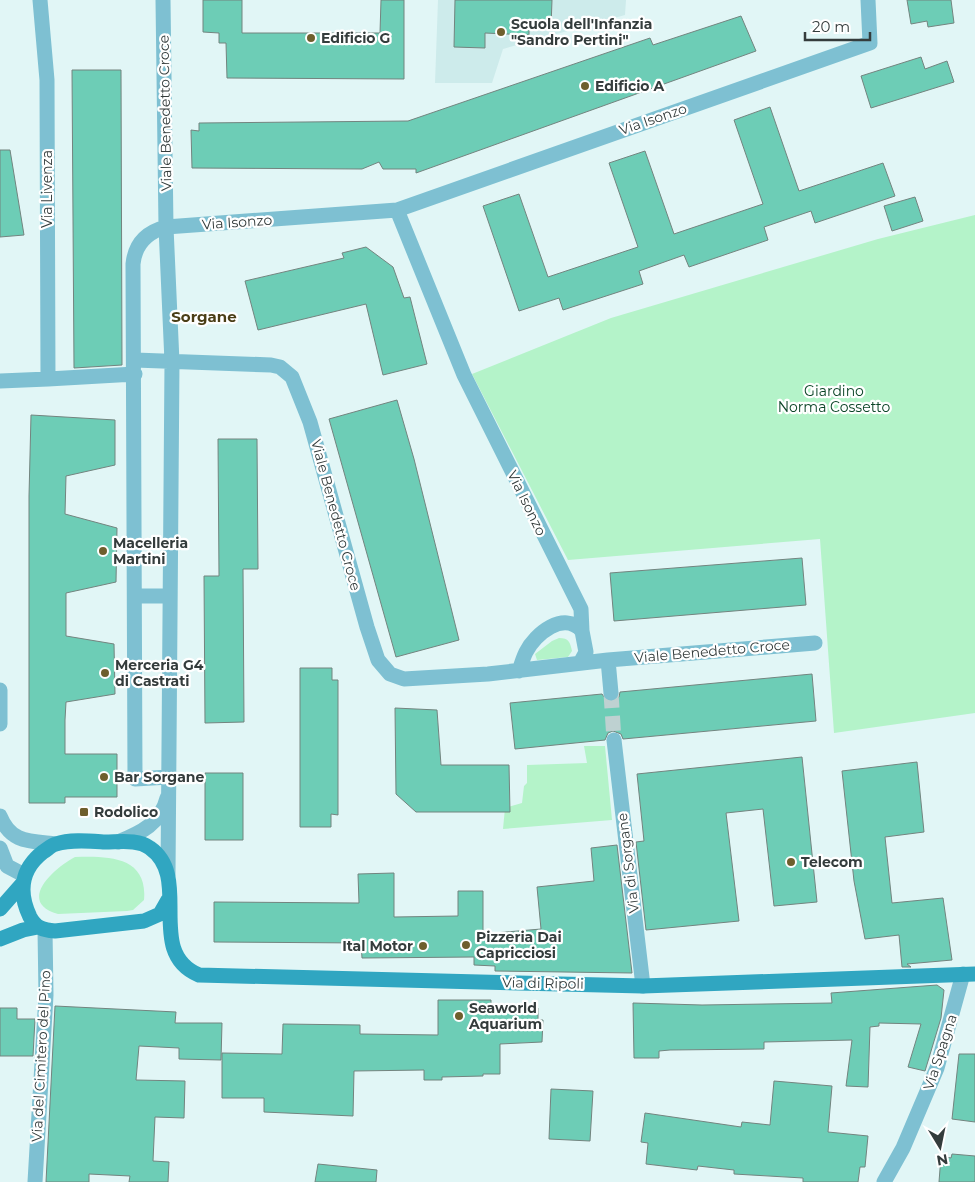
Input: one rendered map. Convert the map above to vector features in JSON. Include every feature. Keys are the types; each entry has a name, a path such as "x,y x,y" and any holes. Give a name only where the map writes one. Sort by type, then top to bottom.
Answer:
{"street":[{"name":"Via Livenza","path":"40,0 46,80 48,379"},
{"name":"Viale Benedetto Croce","path":"163,0 166,227 172,362 168,874"},
{"name":"Via Isonzo","path":"166,227 396,210 870,43 868,0"},
{"name":"Via Isonzo","path":"396,210 464,375 581,609 582,631"},
{"path":"166,227 148,235 134,252 135,779 169,783"},
{"name":"Viale Benedetto Croce","path":"135,367 172,362 271,365 286,372 295,384 310,422 366,627 378,660 390,674 404,679 488,674 608,660 814,642"},
{"path":"0,381 48,379 135,367"},
{"path":"135,596 169,596"},
{"name":"Viale Benedetto Croce","path":"488,674 525,653 543,632 555,626 570,623 582,631"},
{"path":"580,663 586,652 582,631"},
{"name":"Viale Benedetto Croce","path":"519,671 525,653"},
{"path":"608,660 611,693"},
{"path":"0,690 0,724"},
{"name":"Via di Sorgane","path":"614,740 643,986"},
{"name":"Viale Benedetto Croce","path":"118,842 146,830 154,822 165,805 169,783"},
{"path":"0,816 7,832 13,836 56,844 118,842 146,845 160,857 168,874 168,900 160,914 144,921 55,931 41,929 23,930 0,939"},
{"path":"0,909 24,879 32,862 56,844"},
{"path":"0,848 6,866 24,879"},
{"path":"24,879 25,903 41,929"},
{"name":"Via di Ripoli","path":"168,900 170,938 178,958 187,969 199,975 643,986 969,974"},
{"name":"Via del Cimitero del Pino","path":"35,1182 46,995 41,929"},
{"name":"Via Spagna","path":"884,1182 903,1148 938,1068 969,974"}],"shaded area":[{"name":"Scuola dell'Infanzia \"Sandro Pertini\"","path":"438,0 626,0 625,15 503,49 492,83 435,83"}],"green space":[{"name":"Giardino Norma Cossetto","path":"975,215 975,713 834,733 820,539 568,560 472,374 611,318 878,239"},
{"path":"559,638 565,639 570,643 572,651 568,657 537,660 535,654"},
{"path":"584,746 605,746 612,820 503,829 505,808 522,803 524,786 527,783 527,765 587,763"},
{"path":"75,857 112,859 133,867 140,875 144,885 144,900 133,910 127,911 58,914 46,909 40,902 39,894 43,885 58,869"}],"building":[{"name":"Edificio G","path":"203,0 242,0 242,33 380,33 381,0 404,0 404,79 227,78 226,43 219,43 219,33 203,32"},
{"path":"455,0 552,0 551,27 529,26 529,35 485,33 485,48 454,47"},
{"path":"907,0 951,0 954,23 928,27 927,21 911,24"},
{"name":"Edificio A","path":"741,16 756,51 416,173 416,169 383,169 379,162 362,169 192,168 191,130 199,131 199,123 408,121 650,38 653,45"},
{"path":"921,57 925,69 947,61 954,82 871,108 861,76"},
{"path":"72,70 121,70 122,365 74,368"},
{"path":"770,107 799,191 883,163 895,196 815,223 811,211 764,227 768,240 689,267 684,255 639,271 643,284 563,310 559,298 519,311 483,206 519,194 548,277 638,247 609,163 645,151 674,234 763,204 734,120"},
{"path":"0,150 10,150 24,235 0,237"},
{"path":"915,197 923,221 892,231 884,206"},
{"path":"366,247 393,267 404,298 410,297 427,364 383,375 366,304 258,330 245,281 344,258 342,253"},
{"path":"397,400 414,459 459,640 396,657 329,419"},
{"path":"31,415 115,420 115,465 66,476 65,514 117,528 116,582 66,593 66,636 114,644 115,694 66,702 65,754 117,754 117,797 65,797 65,803 29,803 29,496"},
{"path":"218,439 257,439 258,569 243,569 244,722 205,723 204,576 219,576"},
{"path":"802,558 806,605 614,621 610,573"},
{"path":"300,668 332,668 332,680 338,680 338,815 331,814 331,827 300,827"},
{"path":"812,674 816,721 623,739 621,734 613,731 608,733 605,740 515,749 510,703 602,694 607,701 612,702 619,697 620,692"},
{"path":"395,708 437,710 441,765 509,765 510,812 416,812 396,794"},
{"path":"802,757 817,902 774,906 763,809 726,813 739,921 646,930 636,842 644,841 637,774"},
{"path":"917,762 924,832 885,837 892,903 943,898 952,960 907,964 911,967 902,967 899,935 865,939 854,881 842,771"},
{"path":"205,773 243,773 243,840 205,840"},
{"path":"617,845 632,973 495,971 495,966 474,965 474,957 362,958 361,943 214,942 214,902 359,903 358,874 394,873 394,917 458,916 458,891 483,891 483,934 541,929 537,887 594,881 591,848"},
{"path":"937,985 944,990 941,1018 925,1071 908,1067 921,1024 879,1023 879,1026 870,1027 868,1087 846,1086 852,1040 764,1042 764,1049 670,1050 659,1051 659,1058 634,1058 633,1003 702,1005 832,1003 831,993"},
{"path":"438,1000 491,1000 491,1007 538,1008 538,1020 543,1020 542,1042 500,1044 500,1074 442,1077 442,1080 424,1080 424,1070 354,1071 353,1116 264,1112 264,1098 222,1098 222,1053 282,1054 283,1024 360,1025 360,1034 438,1035"},
{"path":"55,1006 176,1012 175,1023 222,1023 221,1060 179,1059 179,1048 139,1046 136,1080 185,1081 184,1118 155,1117 153,1161 169,1162 168,1182 129,1182 130,1176 89,1174 89,1182 46,1182"},
{"path":"0,1008 17,1008 17,1019 35,1019 33,1056 0,1056"},
{"path":"959,1054 975,1054 975,1122 952,1119"},
{"path":"774,1081 832,1086 828,1132 868,1136 865,1167 860,1167 858,1182 803,1182 803,1178 734,1174 734,1170 698,1166 697,1170 646,1164 648,1143 641,1142 645,1113 741,1127 742,1122 770,1125"},
{"path":"551,1089 593,1091 590,1141 549,1139"},
{"path":"952,1154 975,1156 975,1182 939,1182 941,1156 951,1158"},
{"path":"318,1164 377,1170 376,1182 315,1182"}],"tunnel":[{"path":"611,693 614,740"}],"place":[{"name":"Scuola dell'Infanzia \"Sandro Pertini\"","path":"501,32"},
{"name":"Edificio G","path":"311,38"},
{"name":"Edificio A","path":"585,86"},
{"name":"Macelleria Martini","path":"103,551"},
{"name":"Merceria G4 di Castrati","path":"105,673"},
{"name":"Bar Sorgane","path":"104,777"},
{"name":"Rodolico","path":"84,812"},
{"name":"Telecom","path":"791,862"},
{"name":"Pizzeria Dai Capricciosi","path":"466,945"},
{"name":"Ital Motor","path":"423,946"},
{"name":"Seaworld Aquarium","path":"459,1016"}],"district":[{"name":"Sorgane","path":"204,317"}]}
